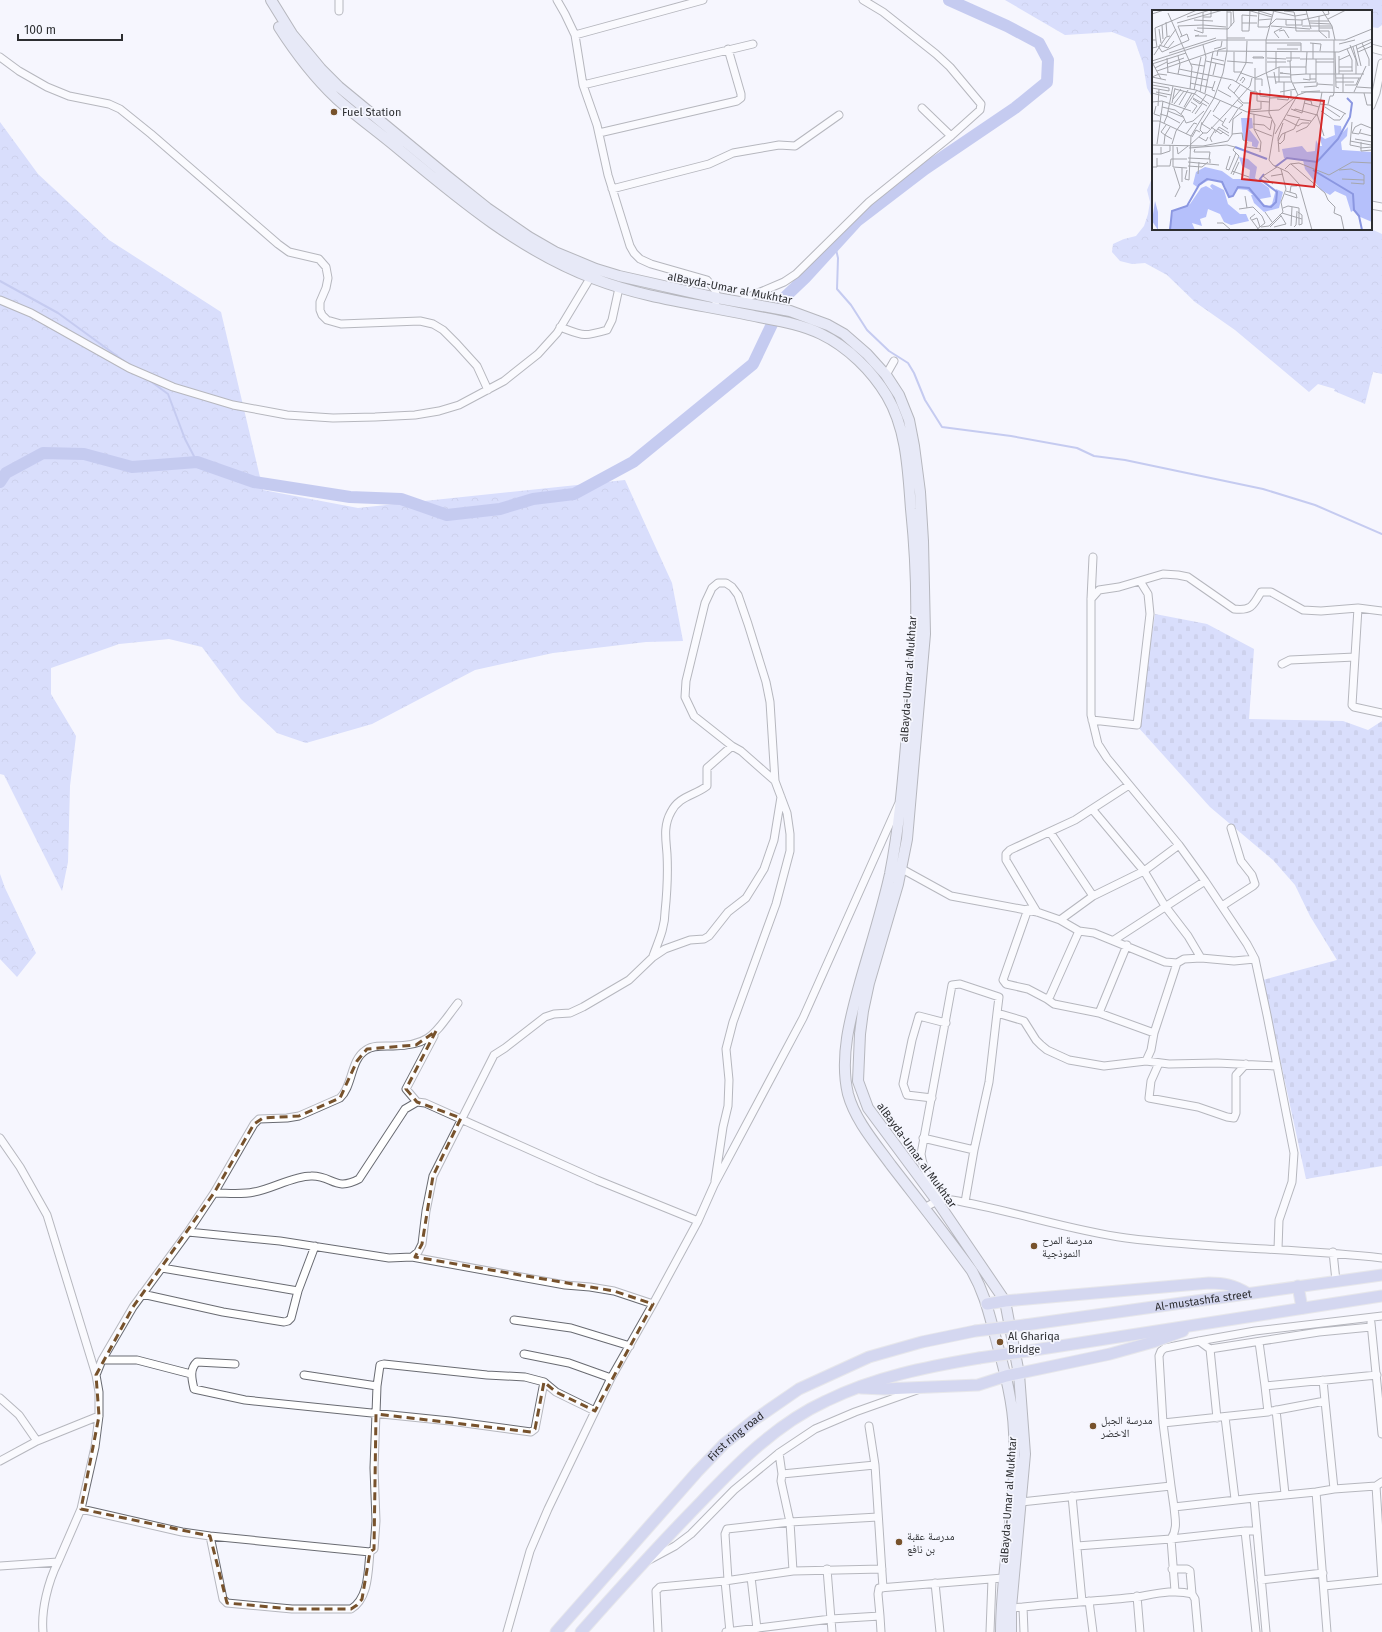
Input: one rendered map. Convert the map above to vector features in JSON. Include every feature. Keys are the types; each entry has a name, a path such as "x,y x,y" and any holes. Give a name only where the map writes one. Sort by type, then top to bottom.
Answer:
{"main road":[{"name":"alBayda-Umar al Mukhtar","path":"263,0 288,41 333,95 354,114 424,170 510,236 532,250 593,273 643,283 758,316 786,322 821,334 851,353 877,381 889,399 903,433 909,482 919,541"},
{"name":"alBayda-Umar al Mukhtar","path":"271,0 292,34 305,51 339,87 487,208 529,237 619,288 670,300 716,303 739,301 790,311 828,325 844,334 867,354 886,375 899,395 909,420 915,453 919,541 920,643 910,818 902,869 888,923 869,984 865,1004 860,1034 858,1081 868,1108 940,1200 1006,1300 1019,1374 1025,1454 1021,1502 1001,1632"},
{"name":"alBayda-Umar al Mukhtar","path":"920,643 902,795 889,877 851,1014 845,1056 845,1075 848,1094 859,1119 875,1143 972,1271 982,1288 987,1304 1006,1376 1014,1430 1015,1461 1003,1578 1008,1589 1011,1608 1011,1632"},
{"name":"Al-mustashfa street","path":"975,1331 1382,1275"},
{"path":"987,1304 1006,1300 1209,1283 1224,1283 1235,1286 1247,1293"},
{"path":"1298,1286 1302,1308"},
{"path":"857,1388 875,1390 927,1386 978,1385 1006,1376 1110,1354 1153,1342 1204,1323 1382,1296"},
{"name":"First ring road","path":"581,1632 642,1564 734,1468 766,1438 825,1401 885,1377 926,1367 1204,1323"},
{"name":"First ring road","path":"556,1632 697,1472 724,1444 754,1420 799,1389 869,1357 922,1342 975,1331"}],"street":[{"path":"339,0 339,11"},
{"path":"556,0 575,35 583,85 599,133 612,189 622,223 634,253 640,259 651,264 707,280 715,290 716,303"},
{"path":"575,35 704,0"},
{"path":"739,301 784,282 796,274 868,202 952,136 980,110 980,104 955,73 936,54 883,12 863,0"},
{"path":"583,85 753,44"},
{"path":"1372,48 1382,51"},
{"path":"599,133 737,101 741,98 741,94 728,49"},
{"path":"0,57 47,87 69,96 89,101 101,102 120,109 278,244 289,252 319,259 326,267 328,278 326,288 320,302 320,310 322,315 327,320 341,324 420,321 433,324 443,330 477,366 488,390"},
{"path":"1372,103 1376,93 1382,63"},
{"path":"922,108 952,136"},
{"path":"612,189 710,164 733,153 779,145 795,146 838,115"},
{"path":"1372,205 1382,207"},
{"path":"0,300 31,313 129,368 173,387 234,404 286,415 332,418 375,417 415,415 439,411 459,405 504,381 538,354 557,333 593,273"},
{"path":"560,327 583,335 592,335 607,330 612,320 619,288"},
{"path":"886,375 894,361"},
{"path":"1093,557 1091,599 1092,720 1098,744 1129,785 1179,845 1222,906 1255,959 1294,1153 1292,1182 1279,1220 1278,1249"},
{"path":"1091,599 1099,590 1119,587 1162,574 1188,577 1234,609 1243,610 1254,605 1261,592 1265,591 1270,592 1303,610 1321,611 1358,608 1382,611"},
{"path":"1092,720 1137,725 1150,614 1148,594 1140,581"},
{"path":"714,1185 723,1126 728,1106 729,1080 726,1049 733,1022 776,904 790,851 790,834 787,813 775,781 770,702 766,682 738,595 732,587 726,583 718,583 712,588 704,603 686,681 685,697 694,716 732,746 741,751 775,781"},
{"path":"1358,608 1352,705 1354,707 1382,712"},
{"path":"1282,664 1290,660 1355,657"},
{"path":"653,957 663,930 665,914 667,854 665,836 666,825 671,812 679,802 688,795 707,786 707,768 732,746"},
{"path":"1037,912 1006,860 1006,854 1010,850 1075,820 1129,785"},
{"path":"507,1632 530,1551 548,1509 611,1378 654,1304 698,1221 714,1185 803,1018 902,795"},
{"path":"412,1257 418,1252 422,1244 426,1211 433,1176 494,1055 544,1017 554,1014 570,1013 583,1007 628,980 653,957 665,949 690,940 704,939 709,936 728,912 746,898 764,869 774,840 782,797"},
{"path":"1092,809 1144,871 1165,906 1188,936 1201,958"},
{"path":"1222,906 1255,884 1252,875 1241,861 1231,828"},
{"path":"1050,832 1093,896"},
{"path":"1060,920 1093,896 1144,871 1179,845"},
{"path":"902,869 951,896 1028,909 1060,920 1079,931 1094,933 1127,945 1165,962 1177,962 1184,959 1201,958 1234,961 1255,959"},
{"path":"1114,940 1205,881"},
{"path":"1028,909 1003,980 1006,984 1028,989 1054,1004 1099,1013 1154,1033"},
{"path":"1047,999 1050,996 1079,931"},
{"path":"1099,1013 1127,945"},
{"path":"1146,1061 1151,1050 1154,1033 1177,962"},
{"path":"940,1200 926,1175 921,1154 946,1023 951,987 955,984 960,984 999,997 989,1082 974,1150 965,1202"},
{"path":"417,1102 406,1088 436,1032 458,1003"},
{"path":"997,1013 1024,1022 1041,1045 1047,1050 1069,1060 1104,1066 1146,1061 1169,1064 1246,1064 1277,1066"},
{"path":"932,1098 907,1095 903,1084 912,1040 919,1016 946,1023"},
{"path":"96,1375 102,1360 133,1307 188,1232 214,1193 254,1124 260,1119 292,1118 340,1098 345,1094 357,1061 367,1050 380,1046 416,1045 425,1042 436,1032"},
{"path":"1159,1063 1151,1081 1149,1098 1198,1107 1234,1118 1236,1112 1236,1075 1246,1064"},
{"path":"214,1193 255,1192 311,1176 322,1178 337,1184 345,1185 352,1183 358,1179 405,1109 417,1102 425,1102 596,1180 698,1221"},
{"path":"0,1138 20,1167 47,1215 100,1392 100,1416 96,1447 81,1509 52,1575 45,1602 42,1624 43,1632"},
{"path":"923,1138 974,1150"},
{"path":"924,1208 940,1200 965,1202 1079,1230 1126,1238 1193,1245 1333,1252 1382,1258"},
{"path":"188,1232 280,1241 389,1258 412,1257 565,1285 614,1291 654,1304"},
{"path":"142,1294 222,1312 284,1322 288,1321 291,1318 298,1290 315,1246"},
{"path":"1333,1252 1336,1281"},
{"path":"162,1268 298,1290"},
{"path":"1175,1591 1172,1569 1171,1539 1176,1532 1176,1526 1163,1423 1159,1356 1161,1351 1165,1348 1254,1331 1382,1316"},
{"path":"1371,1318 1371,1327 1378,1349 1377,1375 1382,1434"},
{"path":"514,1320 571,1328 630,1346"},
{"path":"1199,1341 1210,1348 1319,1332 1371,1327"},
{"path":"1259,1342 1265,1386 1272,1411 1285,1494"},
{"path":"1210,1348 1216,1418"},
{"path":"524,1354 569,1363 611,1378"},
{"path":"102,1360 137,1360 191,1374"},
{"path":"235,1364 197,1362 193,1365 191,1374 194,1389 245,1400 450,1421 531,1432 535,1429 544,1382"},
{"path":"210,1536 223,1599 227,1603 292,1609 351,1609 357,1606 362,1599 370,1552 374,1548 376,1521 374,1468 377,1386 380,1365 384,1364 487,1375 525,1377 544,1382 556,1392 595,1411"},
{"path":"304,1375 377,1386"},
{"path":"1265,1386 1377,1375"},
{"path":"1323,1380 1334,1489"},
{"path":"642,1564 676,1546 691,1534 734,1490 779,1453 822,1426 855,1412 927,1386"},
{"path":"0,1398 19,1415 37,1441"},
{"path":"1163,1423 1272,1411 1325,1401"},
{"path":"0,1461 37,1441 100,1416"},
{"path":"1225,1417 1234,1500"},
{"path":"870,1426 875,1465 882,1588"},
{"path":"779,1453 782,1474 781,1481 790,1522 793,1572"},
{"path":"782,1474 875,1465"},
{"path":"1174,1507 1379,1484 1382,1580 1324,1586"},
{"path":"1021,1502 1171,1486"},
{"path":"1316,1492 1327,1632"},
{"path":"1072,1496 1077,1546 1086,1601 1093,1632"},
{"path":"1254,1498 1266,1632"},
{"path":"81,1509 182,1532 370,1552"},
{"path":"730,1632 726,1580 725,1534 727,1529 790,1522 878,1517"},
{"path":"1246,1531 1256,1632"},
{"path":"1077,1546 1257,1531"},
{"path":"0,1566 58,1562"},
{"path":"658,1632 657,1588 793,1572 882,1568"},
{"path":"1172,1569 1187,1569 1190,1571 1192,1594 1195,1599 1198,1632"},
{"path":"827,1570 832,1632"},
{"path":"1261,1580 1323,1572"},
{"path":"752,1576 754,1630"},
{"path":"881,1632 879,1588 1003,1578"},
{"path":"990,1632 992,1579"},
{"path":"934,1583 940,1632"},
{"path":"1011,1608 1175,1591 1192,1594"},
{"path":"1137,1596 1140,1632"},
{"path":"1023,1607 1024,1632"},
{"path":"726,1632 779,1629 831,1619 880,1616"}],"highlighted area":[{"path":"436,1031 406,1089 417,1102 461,1118 433,1176 422,1244 415,1257 614,1291 653,1304 595,1411 556,1392 544,1382 535,1429 531,1432 376,1414 374,1549 370,1552 362,1599 357,1605 351,1609 292,1609 227,1603 210,1536 81,1509 99,1416 96,1375 133,1307 214,1193 254,1124 263,1118 299,1116 340,1098 357,1061 367,1049 416,1045"}],"green space":[{"path":"1005,0 1382,0 1382,25 1378,28 1372,27 1372,10 1152,10 1152,97 1147,88 1143,64 1135,41 1112,32 1065,35"},
{"path":"0,122 38,174 109,240 221,312 263,490 358,508 625,480 672,583 683,641 646,642 553,653 475,670 372,724 306,743 277,733 241,699 202,647 169,639 119,644 51,668 51,694 76,736 70,786 68,862 62,891 4,775 0,774"},
{"path":"1152,178 1152,230 1372,229 1382,234 1382,374 1373,372 1365,404 1334,391 1335,389 1318,384 1309,392 1235,330 1195,302 1167,275 1145,263 1132,264 1120,261 1112,252 1113,244 1136,236 1144,226 1150,202 1147,190"},
{"path":"1155,614 1207,624 1254,649 1249,719 1343,721 1368,730 1382,721 1382,1166 1306,1179 1263,980 1337,960 1310,916 1295,885 1273,860 1210,807 1138,727"},
{"path":"0,874 5,888 36,953 17,977 0,959"}],"waterway":[{"path":"0,482 6,473 43,453 84,454 132,467 197,462 254,482 350,497 401,499 447,515 500,509 533,499 574,494 633,462 753,364 785,297 805,278 857,221 925,169 1015,108 1047,82 1048,60 1039,43 1007,26 949,0"},
{"path":"835,245 838,258 837,289 851,305 867,330 889,351 908,363 914,373 925,400 942,427 1011,436 1077,448 1094,456 1125,460 1263,489 1315,505 1382,534"},
{"path":"0,281 58,313 128,364"},
{"path":"149,380 168,394 185,439 197,462"}],"place":[{"name":"Fuel Station","path":"334,112"},
{"name":"مدرسة المرح النموذجية","path":"1034,1246"},
{"name":"Al Ghariqa Bridge","path":"1000,1342"},
{"name":"مدرسة الجبل الاخضر","path":"1093,1426"},
{"name":"مدرسة عقبة بن نافع","path":"899,1542"}]}
